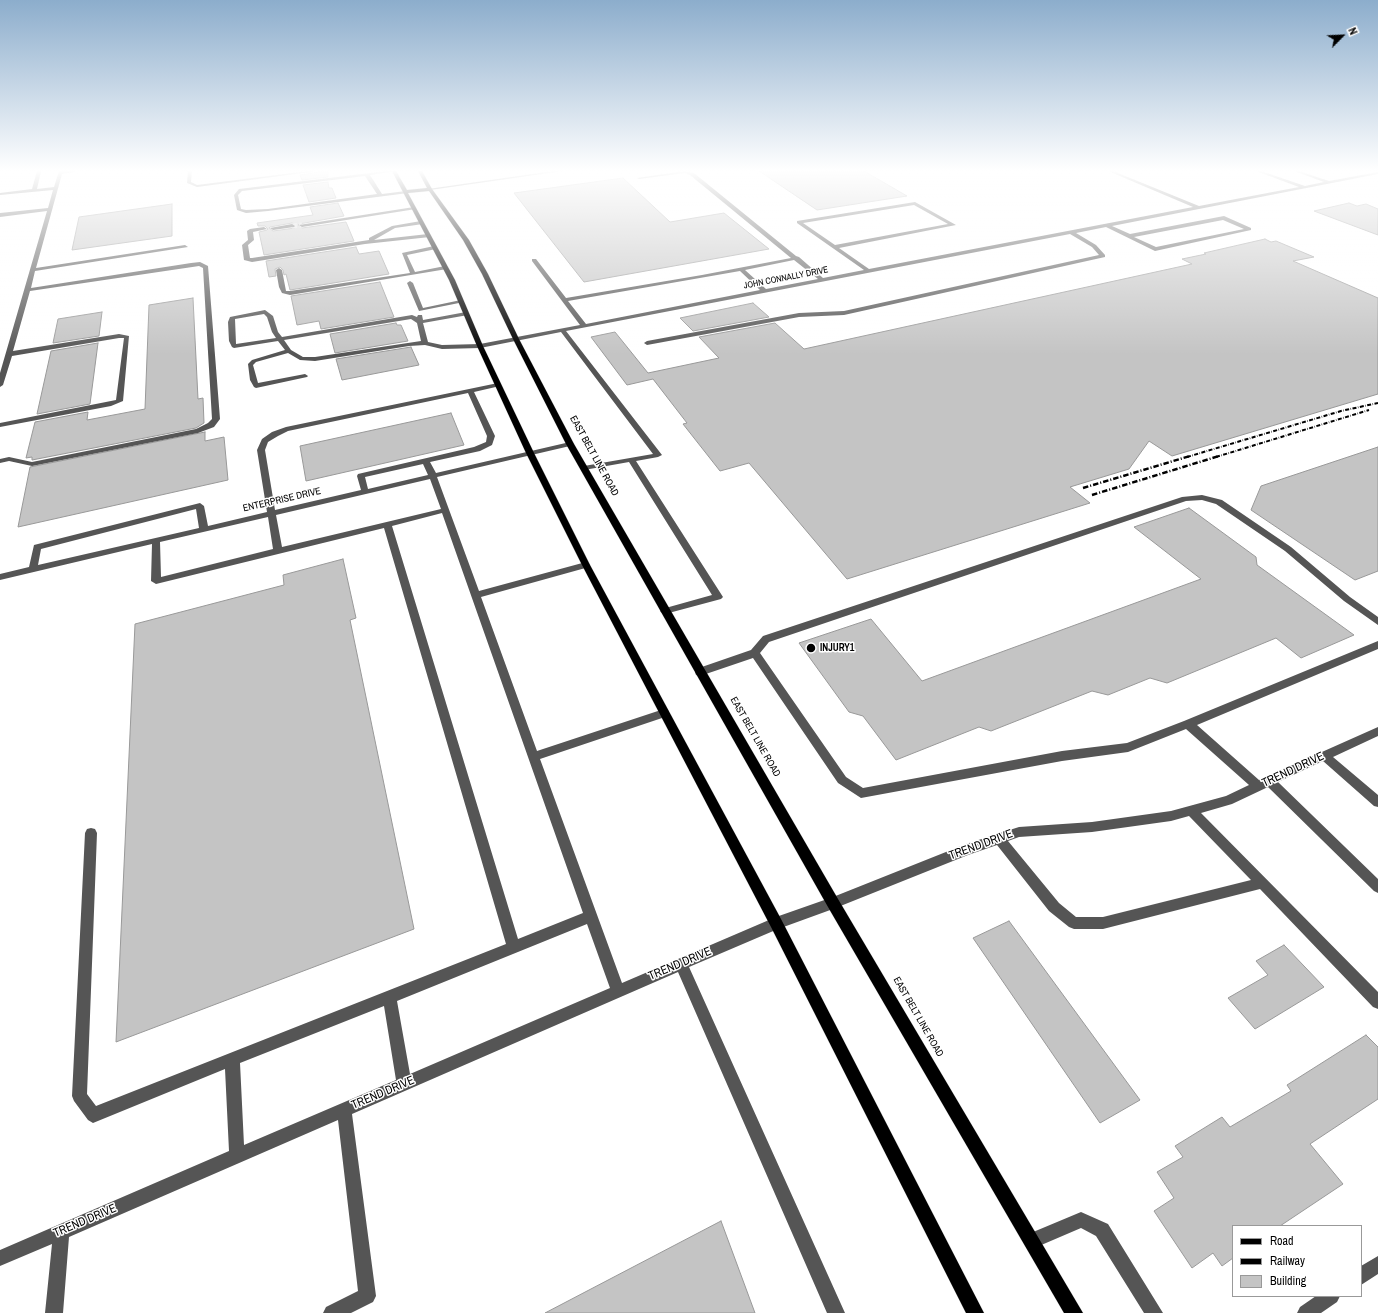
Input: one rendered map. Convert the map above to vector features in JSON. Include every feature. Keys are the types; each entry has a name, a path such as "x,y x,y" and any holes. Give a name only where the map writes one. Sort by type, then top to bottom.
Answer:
{"main road":[{"path":"426,232 461,302 530,453 586,565 776,923 975,1313"},
{"name":"EAST BELT LINE ROAD","path":"461,232 482,267 516,339 570,444 833,903 1074,1313"}],"street":[{"path":"0,385 44,232"},
{"path":"250,232 251,240 244,245 247,260 366,242 428,236"},
{"path":"366,242 385,232"},
{"path":"765,232 822,280"},
{"path":"814,232 868,271"},
{"path":"835,247 914,232"},
{"name":"JOHN CONNALLY DRIVE","path":"289,351 302,359 315,359 408,344 425,343 442,347 480,346 1070,232"},
{"path":"647,343 799,314 844,313 1103,256 1094,246 1071,232"},
{"path":"1121,232 1155,249 1234,232"},
{"path":"1129,236 1149,232"},
{"path":"33,270 185,247"},
{"path":"413,274 404,254 434,248"},
{"path":"564,300 797,258"},
{"path":"534,260 584,326"},
{"path":"0,461 9,459 32,464 198,431 211,425 216,419 206,267 200,264 190,265 27,290"},
{"path":"279,270 284,292 290,293 445,268"},
{"path":"741,269 764,291"},
{"path":"410,283 421,310 420,322 425,343"},
{"path":"421,310 461,302"},
{"path":"305,376 256,386 253,380 250,365 254,361 289,351 280,339 275,332 270,316 265,312 232,318 232,341 234,346 280,339 412,317 420,322 466,314"},
{"path":"562,330 658,455 584,468"},
{"path":"0,425 119,401 127,337 119,336 9,354"},
{"path":"278,551 261,450 265,441 286,429 498,385"},
{"path":"365,492 360,476 477,449 489,443 491,436 470,391"},
{"name":"ENTERPRISE DRIVE","path":"0,577 570,444"},
{"path":"631,460 718,597 665,611"},
{"path":"426,461 433,476 618,992"},
{"path":"700,672 755,653 766,638 1185,499 1202,497 1219,502 1288,549 1347,599 1378,622"},
{"path":"33,569 37,547 200,506 204,529"},
{"path":"156,541 156,581 445,510"},
{"path":"387,524 514,948"},
{"path":"476,595 586,565"},
{"path":"755,653 842,780 861,793 1062,756 1128,747 1188,724 1378,645"},
{"path":"534,757 664,713"},
{"path":"1188,724 1264,784 1378,887"},
{"name":"TREND DRIVE","path":"0,1258 776,923 833,903 999,838 1019,832 1092,827 1171,816 1228,800 1378,731"},
{"path":"1325,756 1378,802"},
{"path":"1191,810 1378,1002"},
{"path":"90,833 78,1096 93,1114 514,948 591,916"},
{"path":"999,838 1054,907 1074,923 1103,923 1262,883"},
{"path":"681,964 836,1313"},
{"path":"389,997 404,1084"},
{"path":"232,1059 236,1156"},
{"path":"332,1313 367,1296 344,1110"},
{"path":"1032,1241 1081,1220 1102,1230 1154,1313"},
{"path":"54,1313 61,1232"},
{"path":"1362,1275 1378,1264"},
{"path":"1306,1313 1330,1297"}],"building":[{"path":"76,232 172,232 172,236 72,250"},
{"path":"259,232 350,232 354,241 264,255"},
{"path":"545,232 748,232 769,249 584,282"},
{"path":"1265,239 1271,242 1276,241 1314,257 1293,261 1378,298 1378,394 1172,456 1149,441 1129,469 1070,487 1090,503 847,579 749,463 720,471 683,424 687,423 653,379 627,385 591,337 615,332 648,373 719,358 699,337 775,323 804,349 1192,264 1182,259"},
{"path":"356,247 359,254 379,251 389,274 290,290 286,274 284,275 283,270 280,267 275,269 276,276 269,277 266,261"},
{"path":"380,282 394,317 321,329 319,321 297,325 291,296"},
{"path":"193,298 198,399 203,398 204,423 196,428 32,460 32,457 26,458 35,422 88,412 87,420 145,409 149,305"},
{"path":"753,303 769,317 693,331 680,318"},
{"path":"102,312 99,336 53,343 58,319"},
{"path":"396,323 397,325 401,325 408,341 335,353 330,334"},
{"path":"98,343 90,404 37,414 51,351"},
{"path":"411,347 419,365 342,380 336,359"},
{"path":"451,413 464,445 306,481 300,446"},
{"path":"205,432 205,441 224,437 228,480 18,527 30,467"},
{"path":"1378,447 1378,571 1355,580 1251,510 1261,486"},
{"path":"1189,508 1256,557 1257,565 1354,635 1301,658 1276,638 1167,683 1150,678 1108,695 1092,691 991,731 979,727 896,760 863,716 849,712 799,643 871,619 922,681 1201,579 1134,527"},
{"path":"343,559 356,618 350,620 414,929 116,1042 135,624 284,585 283,575"},
{"path":"1009,921 1140,1100 1100,1123 973,938"},
{"path":"1284,945 1324,987 1255,1029 1228,998 1268,975 1256,961"},
{"path":"1366,1035 1378,1047 1378,1099 1310,1144 1343,1184 1282,1225 1232,1225 1232,1259 1222,1266 1213,1253 1192,1268 1154,1211 1174,1198 1157,1172 1183,1157 1175,1146 1222,1117 1230,1127 1291,1091 1287,1085"},
{"path":"721,1221 755,1313 545,1313"}],"railway":[{"path":"1187,457 1341,411 1378,403"},
{"path":"1216,457 1369,410"},
{"path":"1083,488 1190,456"},
{"path":"1092,495 1219,456"}],"place":[{"name":"INJURY1","path":"811,648"}]}
